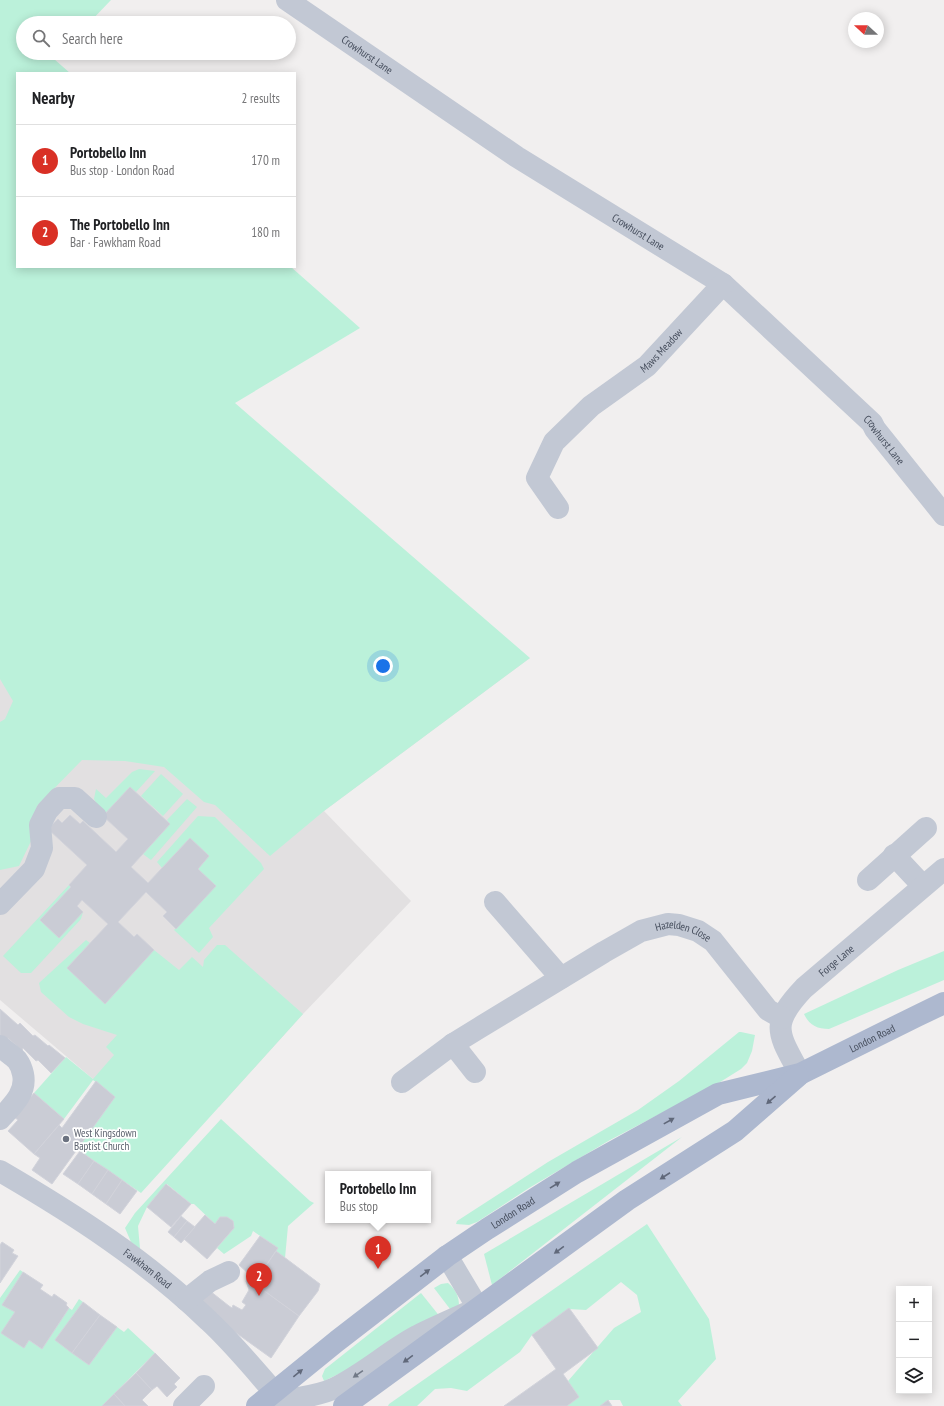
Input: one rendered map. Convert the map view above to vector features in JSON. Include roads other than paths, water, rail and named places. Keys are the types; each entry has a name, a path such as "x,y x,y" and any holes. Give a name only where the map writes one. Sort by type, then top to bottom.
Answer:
{"main road":[{"name":"London Road","path":"257,1406 282,1400 337,1341 447,1256 486,1229 577,1172 718,1094 800,1074 944,1003"},
{"name":"London Road","path":"344,1406 627,1200 735,1131 800,1074"}],"street":[{"name":"Crowhurst Lane","path":"287,0 517,156 723,284 872,423 874,428 944,515"},
{"name":"Maws Meadow","path":"558,508 537,478 554,442 591,406 647,366 723,284"},
{"path":"0,904 34,869 42,848 40,824 47,811 59,798 75,798 96,817"},
{"path":"868,880 894,855 926,828"},
{"path":"894,855 924,886"},
{"name":"Forge Lane","path":"782,1018 792,1002 804,988 944,869"},
{"path":"495,902 561,978"},
{"name":"Hazelden Close","path":"402,1082 453,1044 561,978 641,931 668,924 679,925 698,931 713,941 768,1010 782,1018"},
{"path":"782,1018 780,1024 782,1039 800,1074"},
{"path":"453,1044 475,1072"},
{"path":"0,1046 18,1061 22,1068 24,1077 23,1089 19,1098 0,1119"},
{"name":"Fawkham Road","path":"0,1172 53,1203 147,1268 215,1326 282,1400"},
{"path":"282,1400 321,1393 334,1388 348,1381 390,1352 418,1336 478,1308 447,1256"},
{"path":"186,1300 210,1281 229,1272"},
{"path":"184,1406 204,1386"}],"place":[{"name":"West Kingsdown Baptist Church","path":"66,1139"},
{"name":"Portobello Inn","path":"378,1269"},
{"name":"The Portobello Inn","path":"259,1296"}]}
